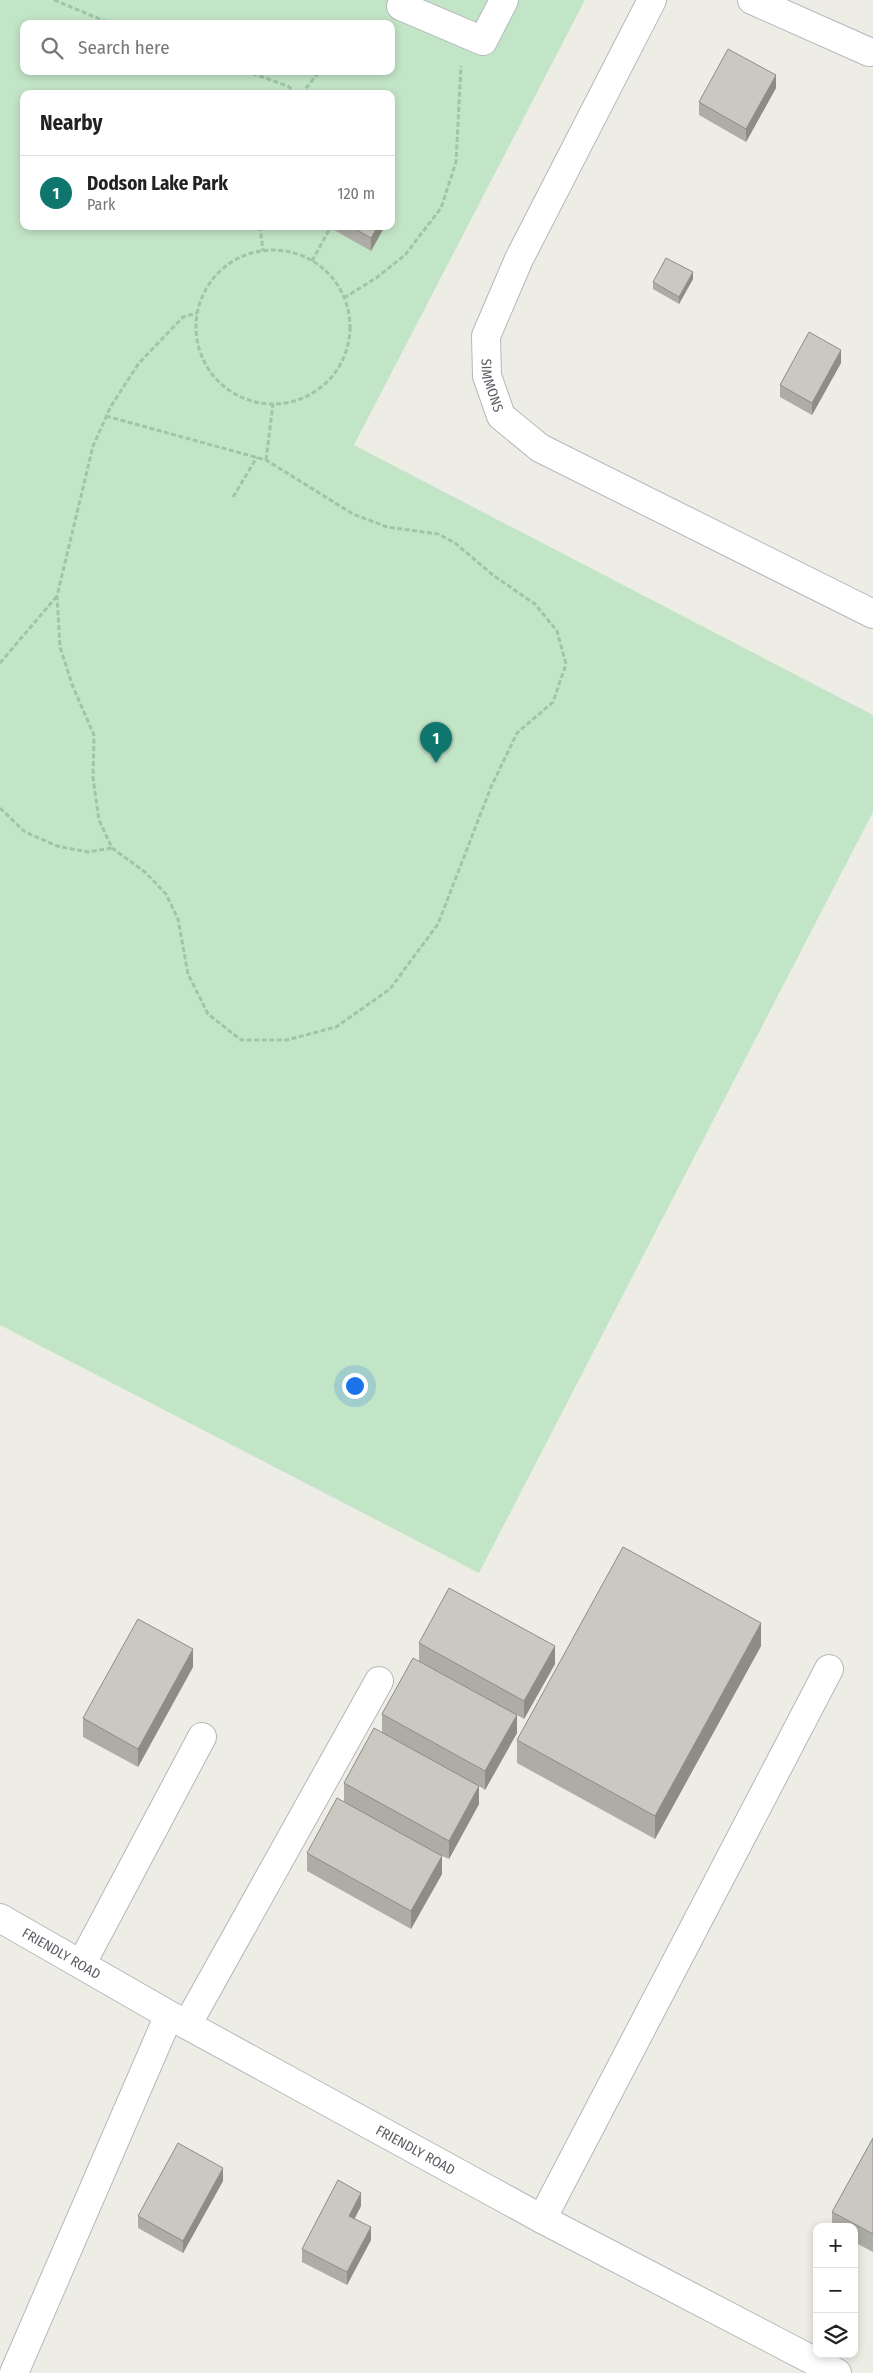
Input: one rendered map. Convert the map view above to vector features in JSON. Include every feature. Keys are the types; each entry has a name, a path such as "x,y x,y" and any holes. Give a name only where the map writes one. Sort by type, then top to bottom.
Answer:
{"street":[{"path":"404,0 401,6 483,42 504,0"},
{"name":"SIMMONS","path":"652,0 519,259 486,336 487,376 501,416 540,448 873,614"},
{"path":"752,0 869,52"},
{"path":"542,2219 829,1669"},
{"path":"14,2373 178,2020 379,1680"},
{"path":"82,1963 202,1737"},
{"name":"FRIENDLY ROAD","path":"0,1918 82,1963 178,2020 542,2219 837,2373"}],"path":[{"path":"54,0 102,20"},
{"path":"344,298 376,278 406,255 441,208 456,162 460,117 462,33"},
{"path":"257,75 288,86 292,90"},
{"path":"304,90 317,75"},
{"path":"260,230 263,251"},
{"path":"312,261 329,230"},
{"path":"272,250 298,253 312,261 320,265 338,285 349,309 350,333 344,357 332,377 313,393 290,402 273,404 244,398 221,384 205,364 197,339 197,313 206,288 224,268 246,254 272,250"},
{"path":"106,416 266,460 353,514 387,527 438,534 455,543 494,576 535,604 557,632 566,664 553,702 517,734 491,787 438,924 390,989 336,1027 287,1040 241,1040 208,1014 188,974 178,919 166,894 144,872 112,848 99,820 93,778 94,735 73,687 60,648 57,596 93,446 106,416 111,406 139,363 183,317 197,313"},
{"path":"266,460 273,404"},
{"path":"233,497 257,458"},
{"path":"0,663 57,596"},
{"path":"0,808 25,832 57,846 88,852 112,848"}],"green space":[{"path":"0,0 585,0 354,445 873,715 873,812 479,1573 0,1325"}],"building":[{"path":"728,49 776,75 746,129 699,102"},
{"path":"357,230 376,230 371,238"},
{"path":"666,258 693,272 679,297 653,282"},
{"path":"809,332 841,350 812,403 780,385"},
{"path":"623,1547 761,1623 655,1816 517,1740"},
{"path":"449,1588 555,1646 524,1701 419,1643"},
{"path":"138,1619 193,1649 138,1749 83,1718"},
{"path":"413,1658 517,1715 485,1771 382,1714"},
{"path":"374,1728 479,1786 449,1841 344,1783"},
{"path":"337,1798 442,1856 411,1911 307,1853"},
{"path":"873,2138 873,2234 858,2226 858,2223 852,2223 832,2212"},
{"path":"178,2143 223,2168 183,2241 138,2216"},
{"path":"338,2180 361,2193 349,2216 371,2227 347,2272 302,2249"}],"place":[{"name":"Dodson Lake Park","path":"436,763"}]}
